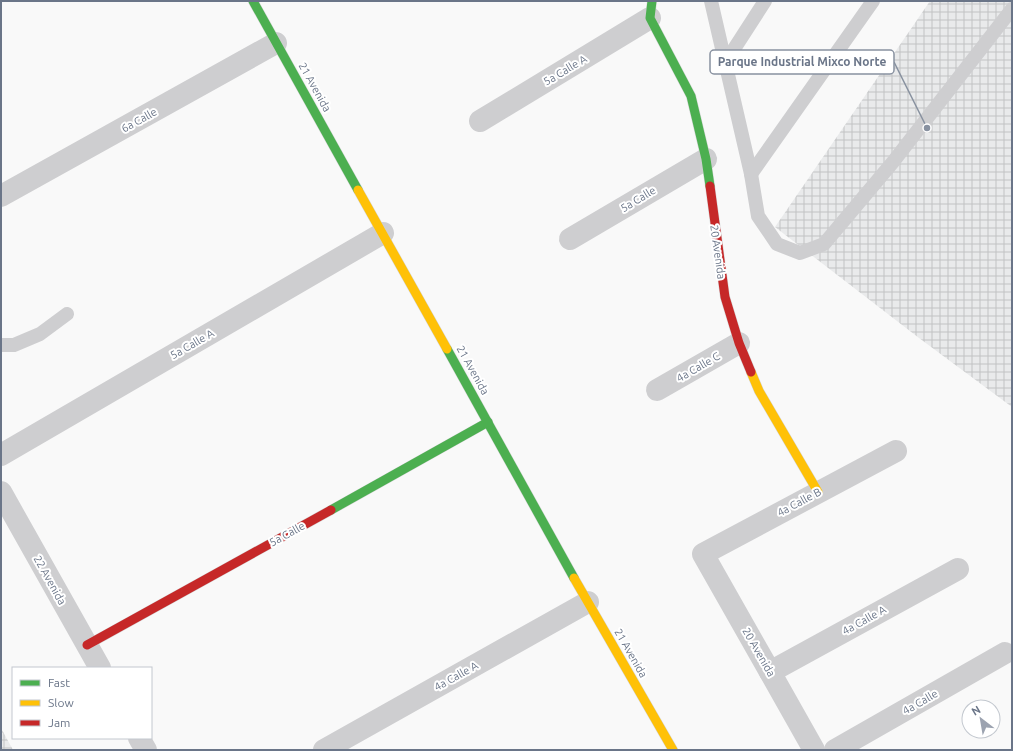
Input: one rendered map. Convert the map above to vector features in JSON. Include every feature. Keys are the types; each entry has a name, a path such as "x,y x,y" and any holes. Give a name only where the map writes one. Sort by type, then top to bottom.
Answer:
{"street":[{"name":"21 Avenida","path":"253,1 588,602 673,750"},
{"name":"5a Calle A","path":"480,122 651,10"},
{"name":"20 Avenida","path":"651,10 691,96 706,159 724,297 739,343 759,390 818,492"},
{"name":"6a Calle","path":"1,196 276,43"},
{"name":"5a Calle","path":"570,239 706,159"},
{"name":"5a Calle A","path":"1,455 383,233"},
{"name":"4a Calle C","path":"657,390 739,343"},
{"name":"5a Calle","path":"87,645 488,422"},
{"name":"4a Calle B","path":"703,554 896,450"},
{"name":"22 Avenida","path":"1,492 99,667"},
{"name":"20 Avenida","path":"703,554 814,750"},
{"name":"4a Calle A","path":"770,672 958,569"},
{"name":"4a Calle A","path":"324,750 588,602"},
{"name":"4a Calle","path":"835,750 1005,654"},
{"path":"140,739 146,750"}],"lane":[{"path":"711,1 751,174 758,216 777,244 800,253 824,244 893,162 1012,9"},
{"path":"725,63 765,1"},
{"path":"751,174 873,1"},
{"path":"1,345 14,345 40,334 67,314"}],"shaded area":[{"path":"930,1 1012,1 1012,407 919,338 775,227"},
{"path":"1,728 13,750 1,750"}],"traffic: fast":[{"path":"253,1 358,190"},
{"path":"652,1 650,18 691,96 706,159 710,186"},
{"path":"447,349 574,578"},
{"path":"331,510 488,422"}],"traffic: slow":[{"path":"358,190 447,349"},
{"path":"751,372 759,391 818,492"},
{"path":"574,578 673,750"}],"traffic: jam":[{"path":"710,186 725,297 739,343 751,372"},
{"path":"87,645 331,510"}],"place":[{"name":"Parque Industrial Mixco Norte","path":"927,128"}]}
